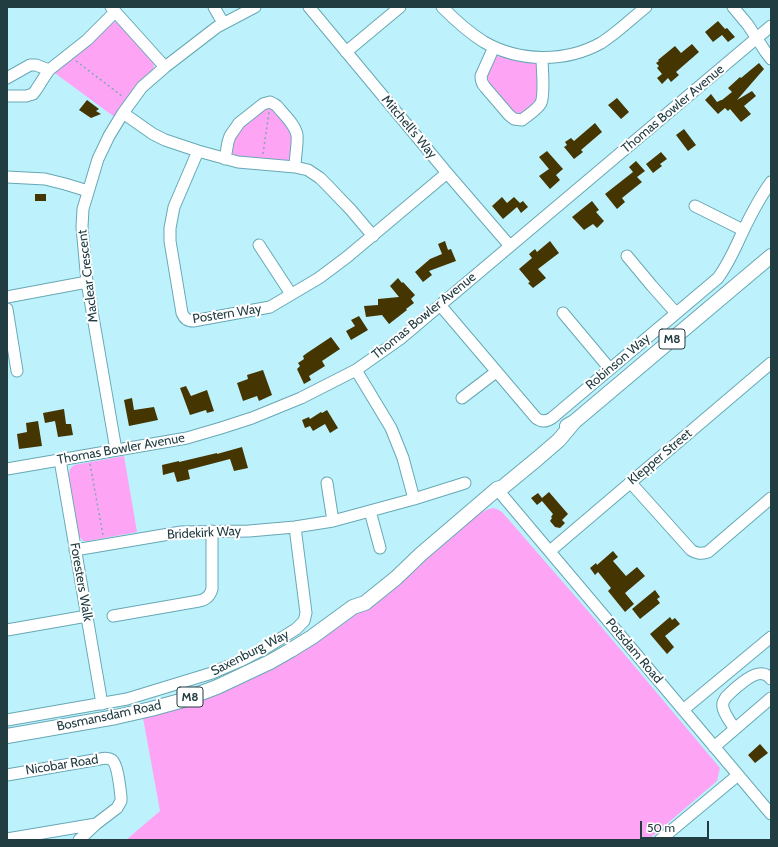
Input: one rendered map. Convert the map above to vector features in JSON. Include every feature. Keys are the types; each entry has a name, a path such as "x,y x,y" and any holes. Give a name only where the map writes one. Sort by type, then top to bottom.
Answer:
{"main road":[{"name":"Bosmansdam Road","path":"7,736 108,718 180,701 217,687 257,669 312,637 354,607 365,603 396,578 421,554 497,489 502,479 531,452 574,422 771,256"}],"street":[{"path":"214,7 223,23"},
{"name":"Maclear Crescent","path":"116,450 87,282 82,220 88,191 102,149 123,113 142,87 165,67 223,23 255,7"},
{"name":"Mitchell's Way","path":"309,7 447,173 510,246"},
{"path":"346,52 400,7"},
{"path":"442,7 469,31 494,47 518,55 542,58 578,52 600,43 610,37 646,7"},
{"path":"733,7 748,25 764,51 771,59"},
{"path":"7,96 26,96 33,94 49,70 87,40 113,10 165,67"},
{"name":"Thomas Bowler Avenue","path":"7,469 187,438 252,418 301,398 356,370 400,339 771,26"},
{"path":"494,47 481,76 482,84 514,119 522,120 540,103 543,95 542,58"},
{"path":"7,78 30,65 36,65 49,70"},
{"path":"225,159 230,136 239,123 263,104 270,102 277,106 295,130 297,136 295,167"},
{"path":"123,113 153,134 165,140 198,151 238,162 295,167 308,170 320,178 347,205 373,236"},
{"name":"Postern Way","path":"198,151 174,208 170,228 170,241 182,313 184,318 188,321 270,307 332,269 447,173"},
{"path":"7,177 45,179 88,191"},
{"name":"Robinson Way","path":"496,372 536,418 543,422 552,418 718,278 729,260 743,230 765,190 771,182"},
{"path":"695,206 743,230"},
{"path":"259,245 291,294"},
{"path":"627,256 676,313"},
{"path":"7,297 87,282"},
{"path":"440,305 496,372 462,398"},
{"path":"7,309 17,370"},
{"path":"563,313 610,369"},
{"name":"Klepper Street","path":"550,550 771,363"},
{"path":"356,370 391,428 403,458 414,499"},
{"name":"Foresters Walk","path":"60,460 102,704"},
{"path":"630,482 691,550 695,553 701,554 708,552 771,498"},
{"path":"327,483 333,520"},
{"name":"Bridekirk Way","path":"75,550 181,532 249,531 295,527 370,511 465,483"},
{"name":"Potsdam Road","path":"497,489 550,550 771,814"},
{"path":"370,511 380,548"},
{"name":"Saxenburg Way","path":"7,720 102,704 139,695 212,673 267,648 296,629 304,621 306,613 295,527"},
{"path":"113,616 199,601 207,598 212,590 212,531"},
{"path":"7,630 87,616"},
{"path":"683,710 770,640"},
{"path":"735,730 724,711 723,702 726,697 752,675 763,673 771,679"},
{"path":"714,747 771,698"},
{"name":"Nicobar Road","path":"7,774 104,758 111,760 115,764 121,801 117,808 96,824 79,840"},
{"path":"660,840 738,775"},
{"path":"7,839 96,824"}],"path":[{"path":"68,55 131,103"},
{"path":"261,164 270,102"},
{"path":"89,455 105,545"}],"shaded area":[{"path":"115,22 118,23 152,59 154,66 152,73 116,118 52,71 110,24"},
{"path":"500,55 535,62 537,64 539,99 520,116 515,116 485,81 494,58"},
{"path":"271,107 293,132 291,158 286,162 239,158 234,156 231,151 237,132 261,109"},
{"path":"124,456 137,532 83,541 79,536 69,475 70,469 74,465"},
{"path":"493,508 502,512 588,611 720,768 717,781 648,840 126,840 160,811 143,718 184,707 234,687 275,668 307,649 349,620 481,510 483,512"}],"building":[{"path":"718,21 735,37 728,42 722,35 713,42 705,32"},
{"path":"692,44 699,52 676,72 679,75 671,82 668,78 662,84 657,78 662,74 657,68 659,66 656,63 659,61 658,60 675,46 681,53"},
{"path":"759,63 764,69 737,100 752,91 756,96 744,106 751,114 741,122 730,109 728,111 725,108 718,114 705,100 711,94 717,102 722,100 732,92 728,88"},
{"path":"617,98 629,112 621,119 608,105"},
{"path":"87,100 99,109 96,111 101,114 91,118 79,110"},
{"path":"595,123 602,132 581,150 583,152 574,159 564,147 567,145 565,142 571,138 574,141"},
{"path":"684,129 696,145 688,151 676,135"},
{"path":"547,151 563,169 556,175 560,180 550,189 539,176 549,169 539,157"},
{"path":"661,152 667,159 660,164 662,166 653,173 646,164"},
{"path":"636,161 645,171 637,177 642,182 622,198 625,202 617,209 605,194 633,172 629,167"},
{"path":"35,194 46,194 46,201 35,201"},
{"path":"502,197 507,203 514,197 520,203 523,201 528,207 521,213 517,207 503,219 492,206"},
{"path":"592,201 599,210 596,212 604,221 597,228 593,224 584,230 572,217"},
{"path":"445,241 448,250 451,249 456,261 429,271 432,275 423,282 415,272 430,259 442,254 438,244"},
{"path":"550,241 559,253 538,269 546,278 533,288 519,269 532,258 529,254 535,249 537,252"},
{"path":"398,278 415,295 411,299 414,303 389,324 382,315 366,317 364,306 378,305 378,299 399,297 390,286"},
{"path":"359,316 368,330 351,340 346,331 355,326 351,320"},
{"path":"331,337 340,349 322,361 325,366 309,376 311,380 304,384 297,369 300,366 298,363 304,359 303,356"},
{"path":"263,370 272,395 259,401 257,396 243,401 237,383 248,379 247,375"},
{"path":"186,386 191,396 207,390 214,411 207,413 206,410 190,415 180,388"},
{"path":"132,398 134,410 154,407 158,420 129,426 124,400"},
{"path":"64,409 66,424 71,424 73,435 58,437 55,421 45,423 43,413"},
{"path":"327,410 338,428 330,433 325,424 313,431 310,426 305,428 302,420 309,417 310,419"},
{"path":"38,421 42,446 19,449 17,434 27,432 26,423"},
{"path":"242,447 248,468 234,471 230,459 188,470 190,479 177,482 174,472 163,475 162,465 217,454"},
{"path":"549,492 568,514 562,520 565,523 560,528 555,527 550,521 553,514 542,501 537,505 531,498 538,493 542,498"},
{"path":"613,551 618,557 613,561 626,576 637,567 645,576 625,593 634,604 625,612 608,591 611,588 598,572 595,575 590,568 596,563 597,565"},
{"path":"655,590 660,597 657,599 660,603 640,619 632,609"},
{"path":"670,617 672,620 675,618 680,624 665,636 674,647 667,654 650,634"},
{"path":"760,744 768,753 755,763 748,755"}]}
